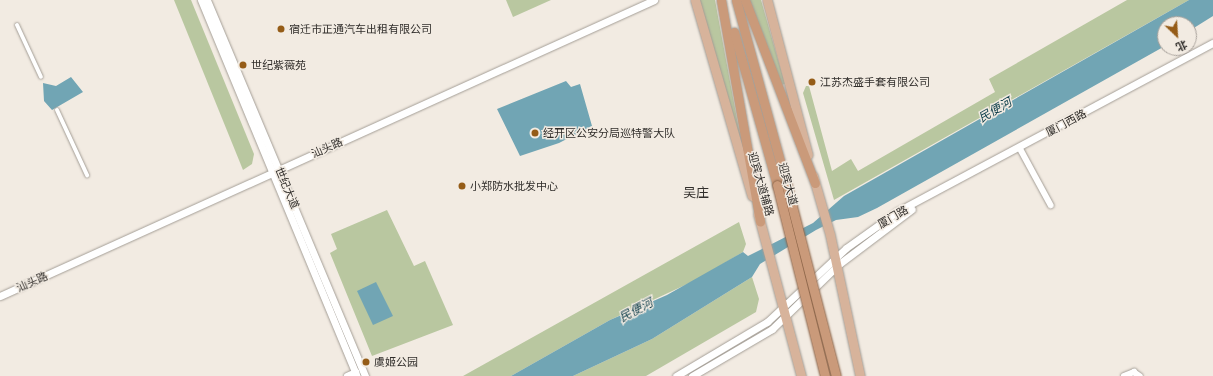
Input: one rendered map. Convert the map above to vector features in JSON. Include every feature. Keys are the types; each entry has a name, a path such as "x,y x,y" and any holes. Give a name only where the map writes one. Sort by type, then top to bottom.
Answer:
{"highway":[{"path":"721,0 760,222"},
{"name":"迎宾大道","path":"725,0 777,186 825,376"},
{"name":"迎宾大道","path":"736,0 786,183 836,376"},
{"path":"745,0 815,183"}],"main road":[{"name":"迎宾大道辅路","path":"695,0 760,222 801,376"},
{"path":"767,0 830,235 860,376"}],"street":[{"name":"世纪大道","path":"201,0 365,376"},
{"name":"世纪大道","path":"207,0 357,374"},
{"name":"汕头路","path":"0,296 643,0"},
{"name":"汕头路","path":"0,292 654,0"},
{"path":"17,25 41,77"},
{"name":"厦门西路","path":"920,202 1213,43"},
{"path":"56,110 87,175"},
{"path":"1020,148 1051,205"},
{"name":"厦门路","path":"692,376 750,343 836,262 920,202"},
{"name":"厦门路","path":"676,376 750,334 783,313"},
{"path":"1124,376 1134,372 1140,376"},
{"path":"347,376 357,374"}],"green space":[{"path":"174,0 191,0 254,154 252,164 243,170"},
{"path":"506,0 551,0 513,17"},
{"path":"697,0 715,0 746,168"},
{"path":"746,0 761,0 785,84 780,85"},
{"path":"1127,0 1189,0 1161,16 1157,16 1157,18 834,200 803,93 806,86 809,86 832,171 851,159 858,171 995,92 989,79"},
{"path":"387,210 414,266 425,261 453,325 372,356 330,253 337,249 331,234"},
{"path":"739,222 746,244 743,252 698,279 610,320 511,376 463,376"},
{"path":"752,277 759,299 756,312 646,376 573,376 652,339"}],"water":[{"path":"1189,0 1213,0 1213,16 1197,26 1197,16 1161,16"},
{"name":"民便河","path":"1157,18 1157,50 877,208 858,217 836,220 816,230 760,264 752,277 652,339 573,376 511,376 610,320 667,295 743,252 748,256 813,223 844,196"},
{"path":"71,77 83,92 52,110 44,101 43,83 56,86"},
{"path":"566,81 571,87 580,84 592,126 559,143 520,156 497,109"},
{"path":"376,282 393,316 373,325 357,291"}],"place":[{"name":"宿迁市正通汽车出租有限公司","path":"281,29"},
{"name":"世纪紫薇苑","path":"243,65"},
{"name":"江苏杰盛手套有限公司","path":"812,82"},
{"name":"经开区公安分局巡特警大队","path":"535,133"},
{"name":"小郑防水批发中心","path":"462,186"},
{"name":"虞姬公园","path":"366,362"}],"district":[{"name":"吴庄","path":"696,192"}]}
